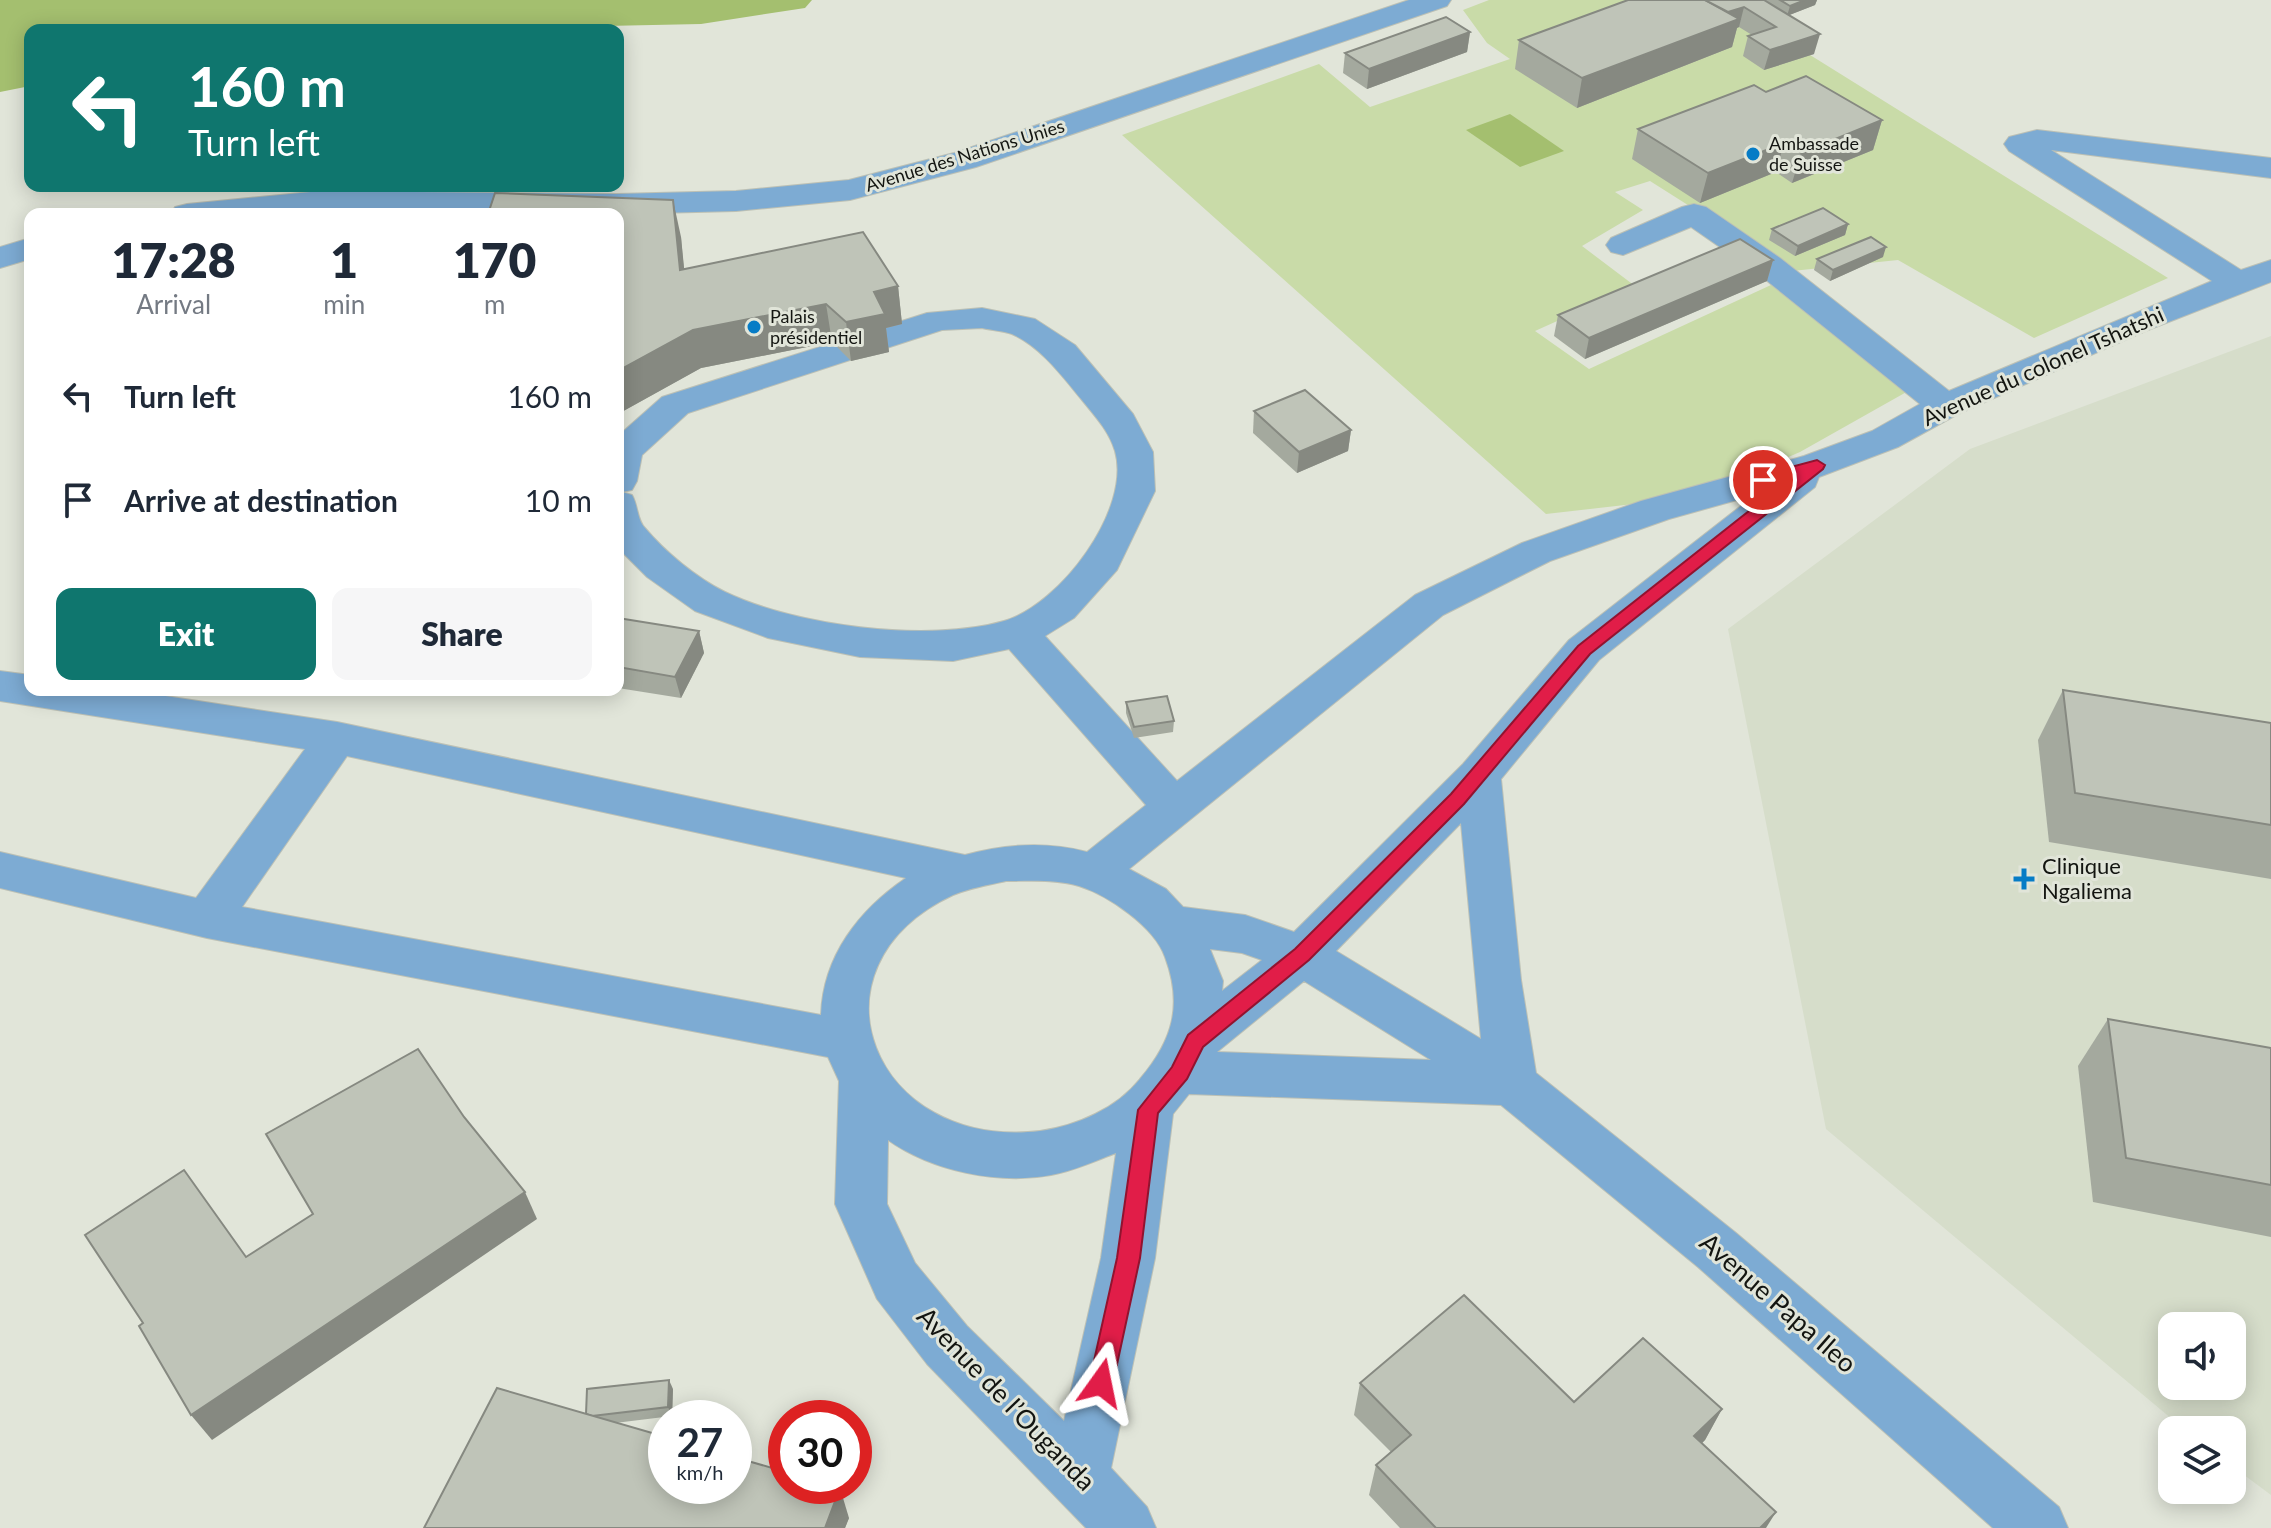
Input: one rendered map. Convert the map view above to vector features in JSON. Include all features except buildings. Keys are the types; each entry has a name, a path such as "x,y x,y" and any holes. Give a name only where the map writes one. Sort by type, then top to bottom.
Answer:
{"street":[{"name":"Avenue des Nations Unies","path":"249,208 321,201 616,204 736,201 850,190 965,160 1437,0"},
{"path":"2236,282 2020,144 2037,139 2271,168"},
{"path":"1623,245 1694,214 1768,265 1945,406"},
{"path":"0,258 24,250"},
{"name":"Avenue du colonel Tshatshi","path":"1817,465 1885,439 1945,406 2236,282 2271,270"},
{"path":"624,451 675,405 939,320 982,318 1023,326 1062,353 1120,422 1134,452 1136,491 1103,561 1060,608 1018,633 953,646 860,642 768,624 709,601 661,567 624,531"},
{"path":"0,870 207,919 855,1061 897,1118 943,1143 996,1155 1052,1152 1104,1137 1174,1075 1302,955 1479,776 1584,650 1817,465"},
{"path":"1094,872 1429,605 1536,552 1655,510 1817,465"},
{"path":"1018,633 1175,808"},
{"path":"0,686 24,690"},
{"path":"65,696 337,738 963,872 1006,863 1052,863 1094,872 1125,886 1173,925 1188,950 1198,978 1201,1008 1174,1075 1128,1258 1080,1477"},
{"path":"207,919 337,738"},
{"path":"1174,1075 1304,1074 1512,1084 1497,980 1479,776"},
{"name":"Avenue de l’Ouganda","path":"963,872 926,888 894,909 869,937 851,969 843,1004 855,1061 861,1204 896,1281 947,1345 1080,1477 1126,1528"},
{"name":"Avenue Papa Ileo","path":"1173,925 1245,934 1302,955 1512,1084 1717,1250 2038,1528"}],"shaded area":[{"path":"0,0 812,0 805,8 701,24 24,24 24,87 0,92"},
{"path":"1489,0 1722,0 2168,278 2034,338 1898,260 1792,271 1650,181 1615,192 1643,210 1582,246 1635,286 1535,331 1589,369 1771,285 1910,390 1800,452 1695,497 1546,514 1122,135 1319,64 1370,107 1510,59 1487,43 1463,10"},
{"path":"1510,114 1564,151 1520,167 1466,130"},
{"name":"Clinique Ngaliema","path":"2271,336 2271,1495 2246,1476 2246,1416 2168,1416 1826,1129 1728,629 1970,449"}],"place":[{"name":"Ambassade de Suisse","path":"1753,154"},
{"name":"Palais présidentiel","path":"754,327"},
{"name":"Clinique Ngaliema","path":"2024,879"}],"route":[{"path":"1101,1383 1128,1258 1148,1110 1179,1073 1195,1041 1302,955 1479,776 1584,650 1817,465 1763,480"}]}
